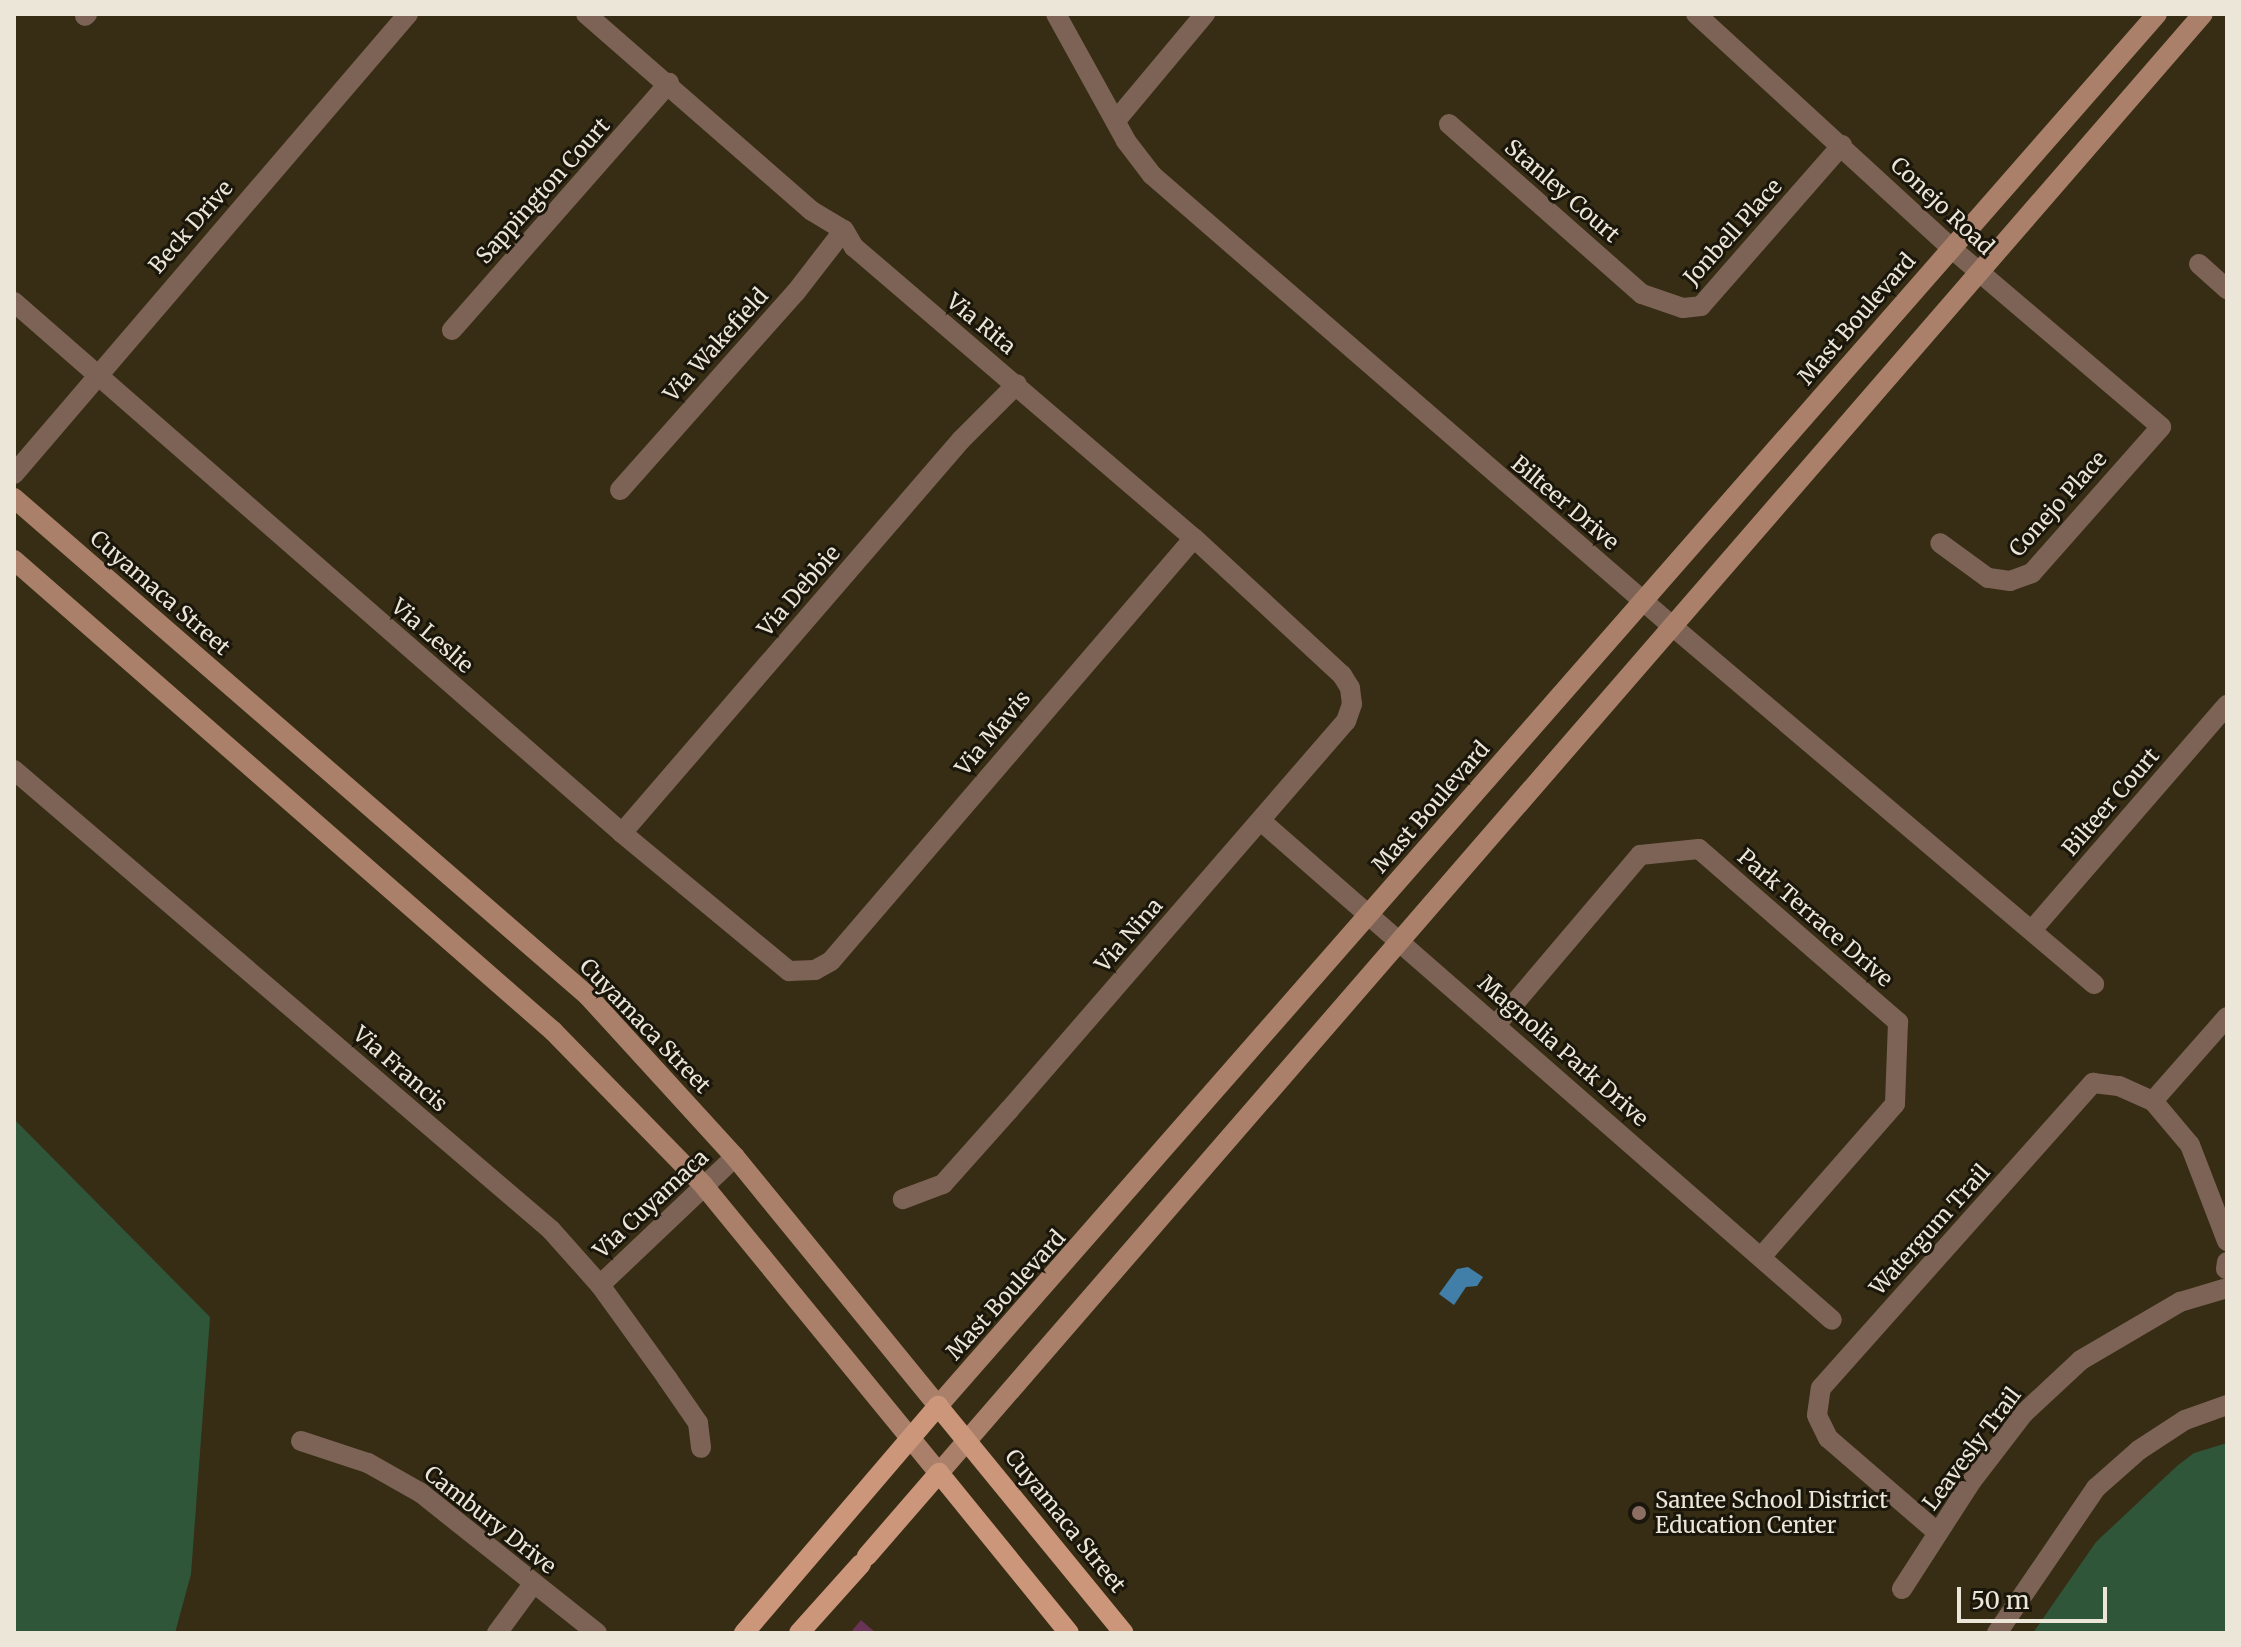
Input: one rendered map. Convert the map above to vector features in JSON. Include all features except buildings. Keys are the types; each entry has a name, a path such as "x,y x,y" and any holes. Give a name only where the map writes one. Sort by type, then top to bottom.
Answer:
{"main road":[{"name":"Mast Boulevard","path":"744,1633 938,1406 2157,14"},
{"path":"799,1633 2203,14"},
{"name":"Cuyamaca Street","path":"14,498 588,996 735,1157 938,1406 968,1438 1124,1633"},
{"path":"14,560 553,1031 704,1186 1069,1633"}],"street":[{"name":"Beck Drive","path":"14,474 94,375 408,14"},
{"name":"Via Rita","path":"586,14 669,83 812,211 844,230 854,247 1017,384 1166,519 1194,538 1342,675"},
{"name":"Bilteer Drive","path":"1056,14 1143,164 1183,205 1643,602 2094,984"},
{"path":"1118,118 1205,14"},
{"name":"Conejo Road","path":"1696,14 1979,273 2161,427"},
{"name":"Sappington Court","path":"452,330 669,83"},
{"name":"Stanley Court","path":"1449,124 1642,294"},
{"name":"Jonbell Place","path":"1642,294 1683,308 1701,306 1842,145"},
{"name":"Via Wakefield","path":"620,490 796,292 844,230"},
{"path":"2199,264 2227,289"},
{"name":"Via Leslie","path":"14,302 94,375 781,968 807,972 831,961"},
{"name":"Via Debbie","path":"622,833 961,440 1017,384"},
{"name":"Conejo Place","path":"1940,543 1988,578 2010,581 2032,573 2161,427"},
{"name":"Via Mavis","path":"831,961 1194,538"},
{"name":"Via Nina","path":"903,1199 943,1184 1346,721 1352,695 1342,675"},
{"name":"Bilteer Court","path":"2032,930 2227,705"},
{"name":"Via Francis","path":"14,770 551,1230 600,1285 698,1423 701,1448"},
{"name":"Magnolia Park Drive","path":"1261,821 1832,1320"},
{"name":"Park Terrace Drive","path":"1496,1025 1640,855 1699,849 1898,1022 1895,1104 1762,1256"},
{"path":"2227,1017 2153,1101 2190,1145 2227,1241"},
{"name":"Watergum Trail","path":"1938,1533 1828,1438 1817,1415 1821,1388 2093,1083 2119,1086 2153,1101"},
{"name":"Via Cuyamaca","path":"600,1285 735,1157"},
{"path":"2226,1281 2227,1262"},
{"name":"Leavesly Trail","path":"1902,1589 2024,1413 2081,1360 2180,1302 2226,1281"},
{"path":"1997,1633 2096,1488 2139,1450 2185,1420 2227,1405"},
{"name":"Cambury Drive","path":"301,1441 368,1463 421,1493 597,1633"},
{"path":"497,1633 533,1584"}],"green space":[{"path":"14,1119 210,1317 191,1574 175,1633 14,1633"},
{"path":"2227,1443 2227,1633 2033,1633 2096,1542 2194,1453"}],"water":[{"path":"1468,1267 1483,1277 1477,1286 1466,1287 1454,1305 1439,1294 1457,1269"}],"place":[{"name":"Santee School District Education Center","path":"1639,1513"}]}
